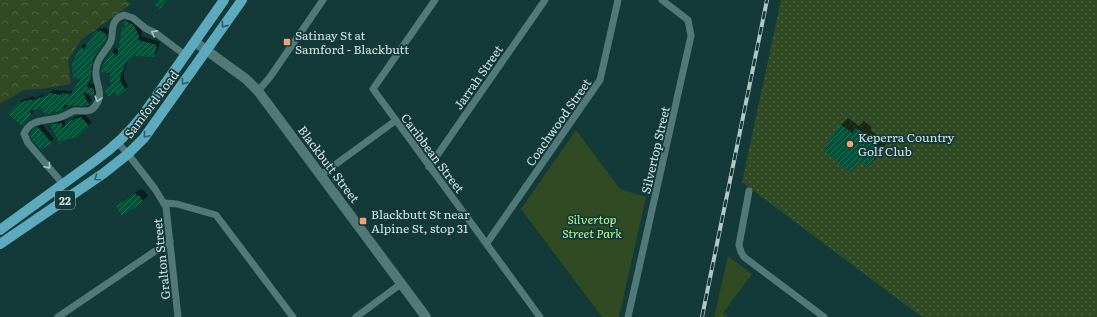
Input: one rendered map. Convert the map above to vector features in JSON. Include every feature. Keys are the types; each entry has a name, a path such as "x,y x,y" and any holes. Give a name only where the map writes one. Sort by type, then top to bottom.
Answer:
{"main road":[{"name":"Samford Road","path":"0,230 118,143 143,115 224,0"},
{"name":"Samford Road","path":"0,244 92,182 128,154 152,128 242,0"}],"street":[{"path":"258,91 270,77 323,0"},
{"name":"Caribbean Street","path":"435,0 373,89 540,317"},
{"name":"Jarrah Street","path":"429,167 545,0"},
{"name":"Coachwood Street","path":"487,243 600,80 618,0"},
{"name":"Silvertop Street","path":"628,317 691,36 688,20 662,0"},
{"path":"63,184 28,143 24,134 30,125 38,121 58,118 73,112 86,112 94,108 100,95 96,75 97,64 101,55 110,43 116,20 124,15 133,18 145,28 157,34 185,56"},
{"name":"Blackbutt Street","path":"195,42 246,79 258,91 426,317"},
{"path":"321,175 395,121"},
{"name":"Gralton Street","path":"118,143 128,154 164,203 167,211 178,317"},
{"path":"749,191 739,245 741,252 744,257 824,317"},
{"path":"164,203 177,204 216,215 293,317"},
{"path":"58,317 170,241"},
{"path":"356,317 402,283"}],"green space":[{"path":"0,0 126,0 131,4 81,40 68,60 71,84 24,90 0,104"},
{"path":"781,0 1097,0 1097,317 922,317 742,182"},
{"name":"Silvertop Street Park","path":"576,130 620,189 646,197 619,317 602,317 521,209"},
{"path":"728,256 752,274 723,313 728,317 714,317"}],"building":[{"path":"158,0 167,0 160,9 154,5"},
{"path":"126,21 134,25 139,36 138,40 157,45 154,57 134,56 126,63 120,81 126,90 118,97 114,92 109,97 104,90 111,85 110,73 101,72 102,67 111,51 117,56 122,28 125,26 123,22"},
{"path":"96,30 99,32 100,30 107,35 106,41 95,56 92,65 91,77 87,87 94,89 94,96 83,92 89,105 64,105 63,111 52,112 45,115 41,108 30,111 31,115 22,126 8,114 18,103 31,99 32,101 50,93 62,95 62,93 71,94 81,78 73,79 72,63 80,47 84,49"},
{"path":"81,117 89,126 78,137 61,141 60,145 50,124 62,123 62,128 69,121"},
{"name":"Keperra Country Golf Club","path":"840,124 852,133 856,128 866,134 863,138 881,150 869,167 859,161 851,172 823,151"},
{"path":"38,127 52,143 41,150 32,140 30,135 33,129"},
{"path":"135,193 137,196 139,195 143,202 122,216 116,206"}],"railway":[{"path":"702,317 767,0"}],"place":[{"name":"Satinay St at Samford - Blackbutt","path":"287,42"},
{"name":"Keperra Country Golf Club","path":"850,144"},
{"name":"Blackbutt St near Alpine St, stop 31","path":"363,221"}]}
